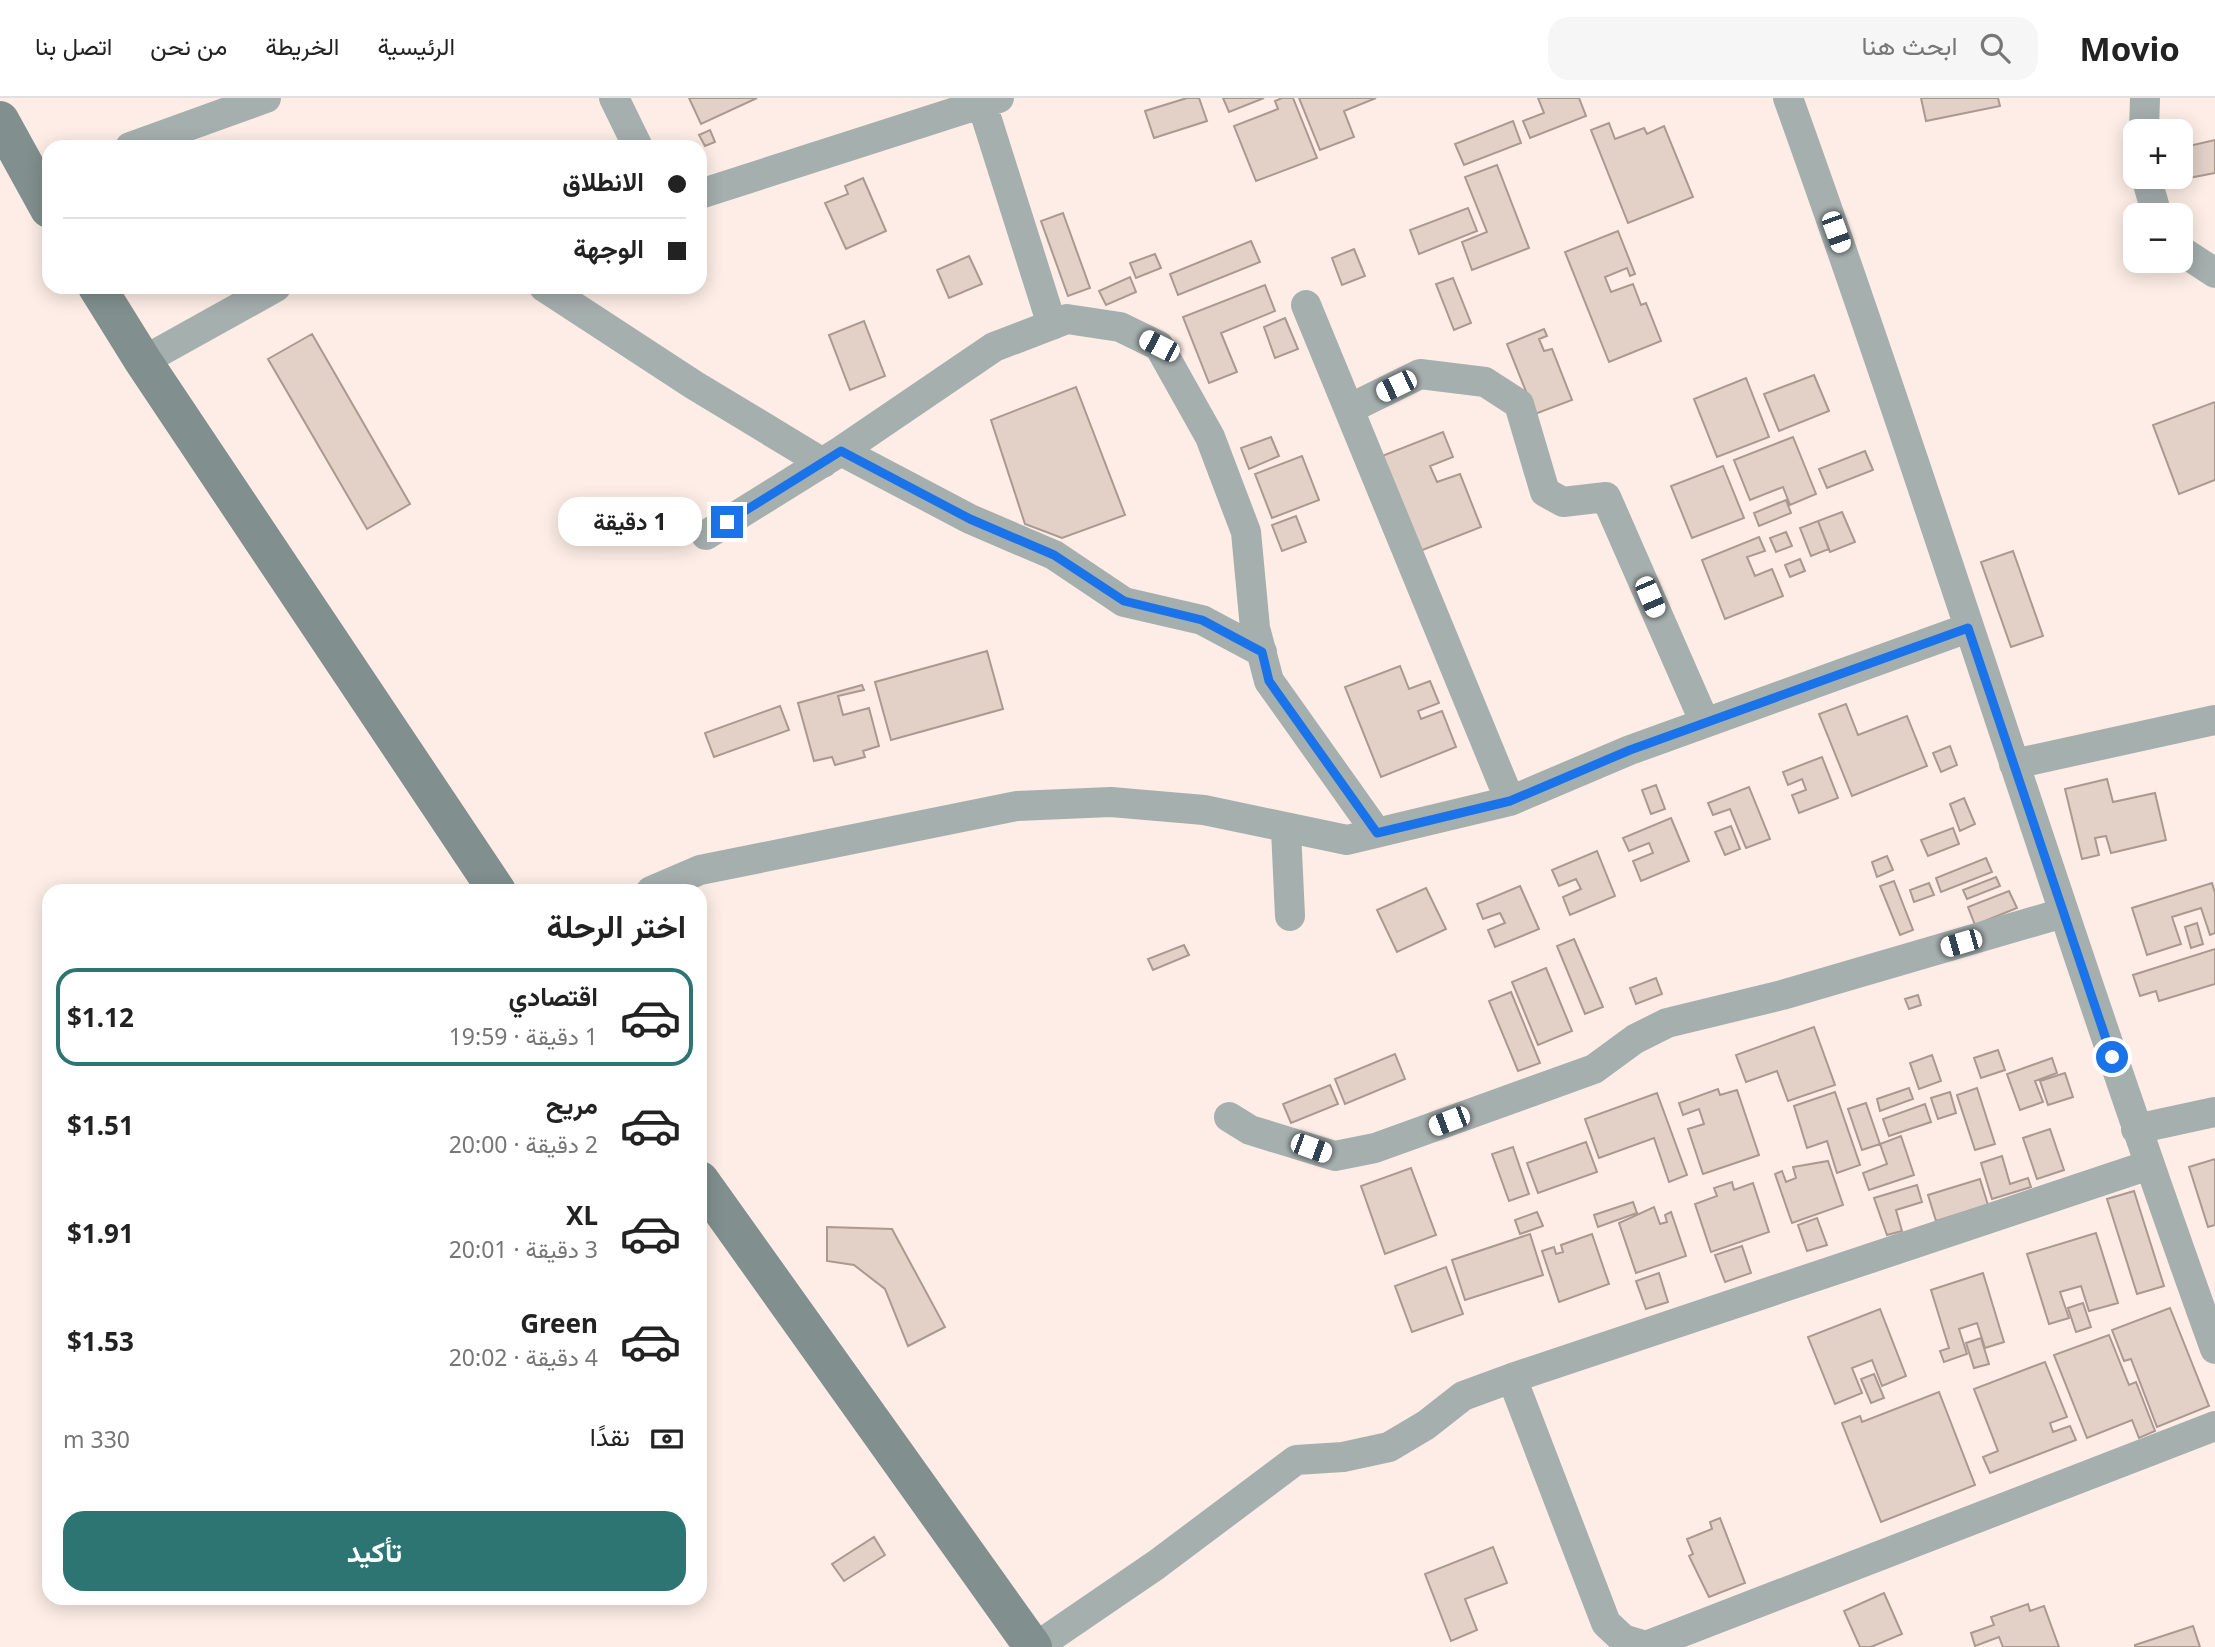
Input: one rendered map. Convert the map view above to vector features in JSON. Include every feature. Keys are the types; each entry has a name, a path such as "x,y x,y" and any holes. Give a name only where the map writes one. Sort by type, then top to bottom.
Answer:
{"street":[{"path":"149,140 266,98"},
{"path":"614,98 635,140"},
{"path":"1788,98 1914,454 1968,628 2063,913 2148,1165 2215,1349"},
{"path":"2144,119 2145,98"},
{"path":"707,192 990,101 1052,325"},
{"path":"0,120 42,186"},
{"path":"2193,259 2215,273"},
{"path":"101,294 142,362 492,884"},
{"path":"142,362 263,294"},
{"path":"555,294 694,385 832,457 1054,555 1124,601 1202,620 1262,652"},
{"path":"1306,305 1510,801"},
{"path":"706,535 832,457 994,347 1067,319 1120,327 1159,346 1210,437 1246,532 1255,628 1269,681 1377,833"},
{"path":"1349,409 1420,374 1485,382 1520,404 1545,492 1563,502 1606,497 1704,723"},
{"path":"667,884 700,870 1017,806 1111,802 1190,809 1347,840 1510,801 1630,750 1968,628"},
{"path":"2014,764 2215,720"},
{"path":"1286,830 1290,916"},
{"path":"1229,1117 1250,1130 1335,1156 1375,1149 1594,1069 1635,1039 1667,1023 1782,995 2063,913"},
{"path":"2136,1129 2215,1112"},
{"path":"707,1190 1034,1647 1156,1565 1296,1460 1343,1457 1389,1447 1426,1425 1462,1396 2148,1165"},
{"path":"1511,1378 1606,1623 1623,1639 1646,1646 2215,1426"}],"building":[{"path":"689,98 757,98 701,124"},
{"path":"1187,98 1199,98 1207,121 1154,138 1145,111"},
{"path":"1223,98 1264,98 1229,112"},
{"path":"1293,98 1317,158 1256,181 1234,126 1278,109 1275,101"},
{"path":"1299,98 1376,98 1344,111 1354,137 1320,150"},
{"path":"1538,98 1579,98 1586,116 1530,138 1523,121 1544,113"},
{"path":"1921,98 1998,98 2000,106 1926,121"},
{"path":"1513,121 1521,143 1464,165 1455,144"},
{"path":"1609,123 1615,139 1644,128 1647,134 1664,126 1693,197 1628,223 1591,130"},
{"path":"710,130 715,142 707,145 707,140 702,140 699,135"},
{"path":"2215,140 2215,173 2193,177 2193,145"},
{"path":"1497,165 1529,248 1472,270 1462,242 1487,232 1465,177"},
{"path":"863,178 886,231 846,249 825,203 848,194 845,186"},
{"path":"1468,208 1477,231 1419,254 1410,230"},
{"path":"1063,213 1090,288 1068,296 1041,221"},
{"path":"1618,231 1635,274 1630,276 1627,268 1605,277 1611,292 1633,284 1641,305 1646,303 1661,341 1609,362 1565,252"},
{"path":"1251,241 1260,262 1178,295 1170,274"},
{"path":"1354,249 1365,276 1342,285 1332,258"},
{"path":"1155,254 1161,268 1136,278 1130,263"},
{"path":"969,256 982,284 949,298 937,270"},
{"path":"1130,277 1136,292 1106,305 1099,291"},
{"path":"1453,278 1471,323 1454,330 1436,284"},
{"path":"1265,285 1275,311 1221,333 1237,372 1209,383 1183,317"},
{"path":"1285,318 1298,349 1275,358 1264,327"},
{"path":"864,321 885,376 850,390 829,335"},
{"path":"1544,329 1547,336 1539,339 1544,351 1552,349 1572,400 1535,414 1507,344"},
{"path":"312,334 410,504 367,529 268,359"},
{"path":"1814,375 1829,411 1779,431 1764,394"},
{"path":"1746,378 1769,437 1717,457 1694,399"},
{"path":"1076,387 1125,515 1062,538 1025,524 991,420"},
{"path":"2215,402 2215,480 2179,494 2153,425"},
{"path":"1443,432 1453,457 1430,466 1437,482 1460,474 1481,527 1420,551 1382,456"},
{"path":"1271,437 1279,456 1249,469 1241,448"},
{"path":"1793,437 1816,494 1790,505 1783,487 1750,500 1734,460"},
{"path":"1865,451 1873,470 1827,488 1819,469"},
{"path":"1302,456 1319,500 1272,518 1255,474"},
{"path":"1723,466 1744,518 1692,538 1671,486"},
{"path":"1786,500 1791,513 1759,526 1754,513"},
{"path":"1842,512 1855,542 1830,552 1818,521"},
{"path":"1296,516 1306,542 1282,551 1272,525"},
{"path":"1818,521 1829,549 1811,556 1800,528"},
{"path":"1786,532 1792,546 1776,552 1770,538"},
{"path":"1759,537 1765,551 1747,557 1755,576 1772,569 1783,596 1725,619 1702,560"},
{"path":"2013,551 2043,636 2011,647 1981,562"},
{"path":"1800,559 1805,571 1790,577 1785,565"},
{"path":"987,651 1003,709 891,740 875,682"},
{"path":"1400,666 1409,689 1430,681 1439,703 1418,711 1421,719 1442,711 1456,747 1381,777 1345,687"},
{"path":"862,685 864,690 838,696 843,715 869,708 879,746 863,751 865,757 835,765 832,757 814,761 798,703"},
{"path":"1846,704 1858,735 1907,716 1927,766 1852,796 1819,714"},
{"path":"780,706 789,730 714,757 705,733"},
{"path":"1950,746 1957,765 1941,772 1933,753"},
{"path":"1822,757 1838,798 1799,813 1792,795 1806,790 1802,779 1788,785 1783,772"},
{"path":"2107,779 2113,802 2155,793 2166,840 2111,853 2106,836 2095,838 2099,855 2082,859 2065,789"},
{"path":"1656,785 1665,809 1651,814 1642,790"},
{"path":"1749,787 1770,839 1746,848 1730,809 1713,815 1708,803"},
{"path":"1964,798 1975,824 1960,831 1950,804"},
{"path":"1671,818 1689,861 1641,881 1633,861 1653,853 1649,843 1629,851 1623,838"},
{"path":"1731,826 1740,849 1725,855 1715,832"},
{"path":"1953,828 1959,844 1928,856 1921,840"},
{"path":"1597,851 1615,896 1570,915 1563,897 1581,889 1576,879 1559,886 1552,870"},
{"path":"1887,856 1893,870 1877,877 1872,862"},
{"path":"1986,858 1992,872 1941,892 1936,878"},
{"path":"1996,877 2000,886 1967,899 1963,890"},
{"path":"1894,881 1913,930 1900,935 1880,886"},
{"path":"1929,883 1934,895 1914,902 1910,890"},
{"path":"2212,883 2215,893 2215,933 2210,935 2201,908 2172,917 2181,944 2147,955 2132,908"},
{"path":"1520,886 1539,929 1495,947 1488,930 1505,923 1500,913 1483,919 1477,904"},
{"path":"1426,888 1446,929 1397,952 1377,910"},
{"path":"2009,891 2017,908 1975,925 1968,907"},
{"path":"2197,923 2203,944 2191,948 2185,927"},
{"path":"1574,939 1603,1007 1585,1014 1557,946"},
{"path":"1184,945 1189,955 1153,970 1148,959"},
{"path":"2215,949 2215,984 2159,1001 2156,991 2140,996 2133,975"},
{"path":"1546,968 1572,1031 1538,1045 1512,982"},
{"path":"1656,978 1662,994 1636,1004 1630,988"},
{"path":"1511,992 1540,1063 1518,1071 1489,1001"},
{"path":"1918,995 1921,1005 1909,1009 1905,999"},
{"path":"1814,1027 1835,1085 1788,1101 1777,1071 1746,1082 1736,1055"},
{"path":"1998,1050 2005,1070 1981,1078 1974,1058"},
{"path":"1395,1054 1405,1079 1345,1104 1335,1079"},
{"path":"1932,1055 1941,1081 1919,1089 1910,1063"},
{"path":"2052,1058 2057,1073 2035,1081 2043,1102 2020,1110 2007,1074"},
{"path":"2065,1073 2073,1097 2048,1105 2040,1081"},
{"path":"1330,1085 1338,1104 1291,1123 1283,1104"},
{"path":"1909,1088 1913,1099 1880,1111 1877,1099"},
{"path":"1977,1088 1995,1144 1975,1150 1957,1095"},
{"path":"1718,1089 1720,1095 1737,1090 1759,1155 1703,1174 1688,1129 1704,1124 1699,1109 1683,1115 1679,1103"},
{"path":"1835,1092 1860,1165 1837,1173 1827,1141 1807,1148 1794,1106"},
{"path":"1950,1092 1956,1113 1938,1119 1931,1098"},
{"path":"1657,1093 1687,1175 1669,1182 1654,1138 1599,1158 1585,1119"},
{"path":"1866,1103 1880,1144 1862,1150 1848,1109"},
{"path":"1925,1104 1931,1122 1889,1136 1883,1119"},
{"path":"2050,1129 2064,1170 2037,1179 2023,1138"},
{"path":"1901,1136 1914,1175 1869,1190 1863,1173 1887,1164 1880,1144"},
{"path":"1586,1142 1597,1172 1538,1193 1527,1163"},
{"path":"1513,1147 1529,1194 1509,1201 1492,1154"},
{"path":"2002,1156 2010,1184 2028,1178 2031,1187 1992,1199 1981,1163"},
{"path":"2215,1159 2215,1225 2208,1227 2189,1167"},
{"path":"1828,1161 1843,1205 1792,1223 1775,1174 1782,1171 1786,1182 1796,1178 1793,1167"},
{"path":"1411,1168 1436,1235 1385,1254 1361,1186"},
{"path":"1980,1179 1988,1205 1936,1221 1928,1195"},
{"path":"1732,1182 1734,1190 1753,1183 1769,1232 1711,1252 1695,1204 1717,1196 1714,1188"},
{"path":"1917,1185 1922,1202 1896,1210 1902,1231 1887,1235 1874,1198"},
{"path":"2134,1191 2164,1286 2137,1294 2107,1199"},
{"path":"1633,1202 1637,1213 1598,1227 1594,1215"},
{"path":"1654,1207 1660,1224 1667,1222 1665,1215 1671,1212 1686,1256 1636,1273 1619,1223"},
{"path":"1537,1212 1543,1226 1520,1234 1515,1220"},
{"path":"1817,1218 1827,1245 1807,1251 1798,1225"},
{"path":"827,1227 892,1229 945,1327 908,1346 885,1289 854,1265 827,1261"},
{"path":"2096,1233 2118,1303 2089,1311 2081,1286 2060,1292 2069,1318 2049,1324 2027,1254"},
{"path":"1530,1234 1543,1275 1465,1300 1452,1260"},
{"path":"1592,1234 1609,1284 1559,1302 1542,1251 1554,1247 1556,1254 1563,1252 1561,1245"},
{"path":"1742,1246 1751,1273 1725,1282 1715,1255"},
{"path":"1446,1267 1463,1314 1412,1332 1395,1286"},
{"path":"1659,1273 1668,1302 1646,1309 1636,1281"},
{"path":"1983,1273 2004,1342 1985,1348 1977,1323 1959,1329 1967,1354 1944,1362 1940,1351 1949,1348 1931,1290"},
{"path":"2083,1303 2091,1327 2076,1332 2068,1308"},
{"path":"2170,1308 2209,1406 2157,1427 2131,1359 2124,1361 2112,1330"},
{"path":"1880,1309 1906,1376 1882,1386 1872,1360 1852,1368 1862,1393 1835,1404 1808,1337"},
{"path":"2109,1335 2129,1385 2136,1382 2155,1431 2139,1438 2132,1420 2087,1438 2054,1355"},
{"path":"1981,1338 1989,1364 1974,1368 1966,1343"},
{"path":"2045,1362 2067,1417 2050,1423 2053,1432 2070,1426 2076,1440 1990,1473 1983,1457 1998,1451 1974,1389"},
{"path":"1874,1374 1884,1398 1871,1403 1861,1379"},
{"path":"1939,1392 1975,1485 1881,1522 1842,1423 1860,1416 1862,1422"},
{"path":"1720,1518 1745,1583 1709,1597 1689,1556 1693,1554 1687,1539 1712,1529 1710,1522"},
{"path":"874,1537 885,1555 844,1581 832,1564"},
{"path":"1493,1547 1507,1583 1465,1599 1477,1630 1451,1641 1425,1574"},
{"path":"1884,1593 1902,1634 1871,1647 1860,1647 1844,1611"},
{"path":"2028,1604 2030,1611 2044,1606 2059,1647 2003,1647 1999,1637 1975,1646 1971,1633 1994,1625 1991,1617"},
{"path":"2193,1626 2200,1647 2135,1647 2135,1645"}],"route":[{"path":"727,522 841,451 970,519 1054,555 1124,601 1202,620 1262,652 1269,681 1377,833 1510,801 1630,750 1968,628 2112,1057"}]}
